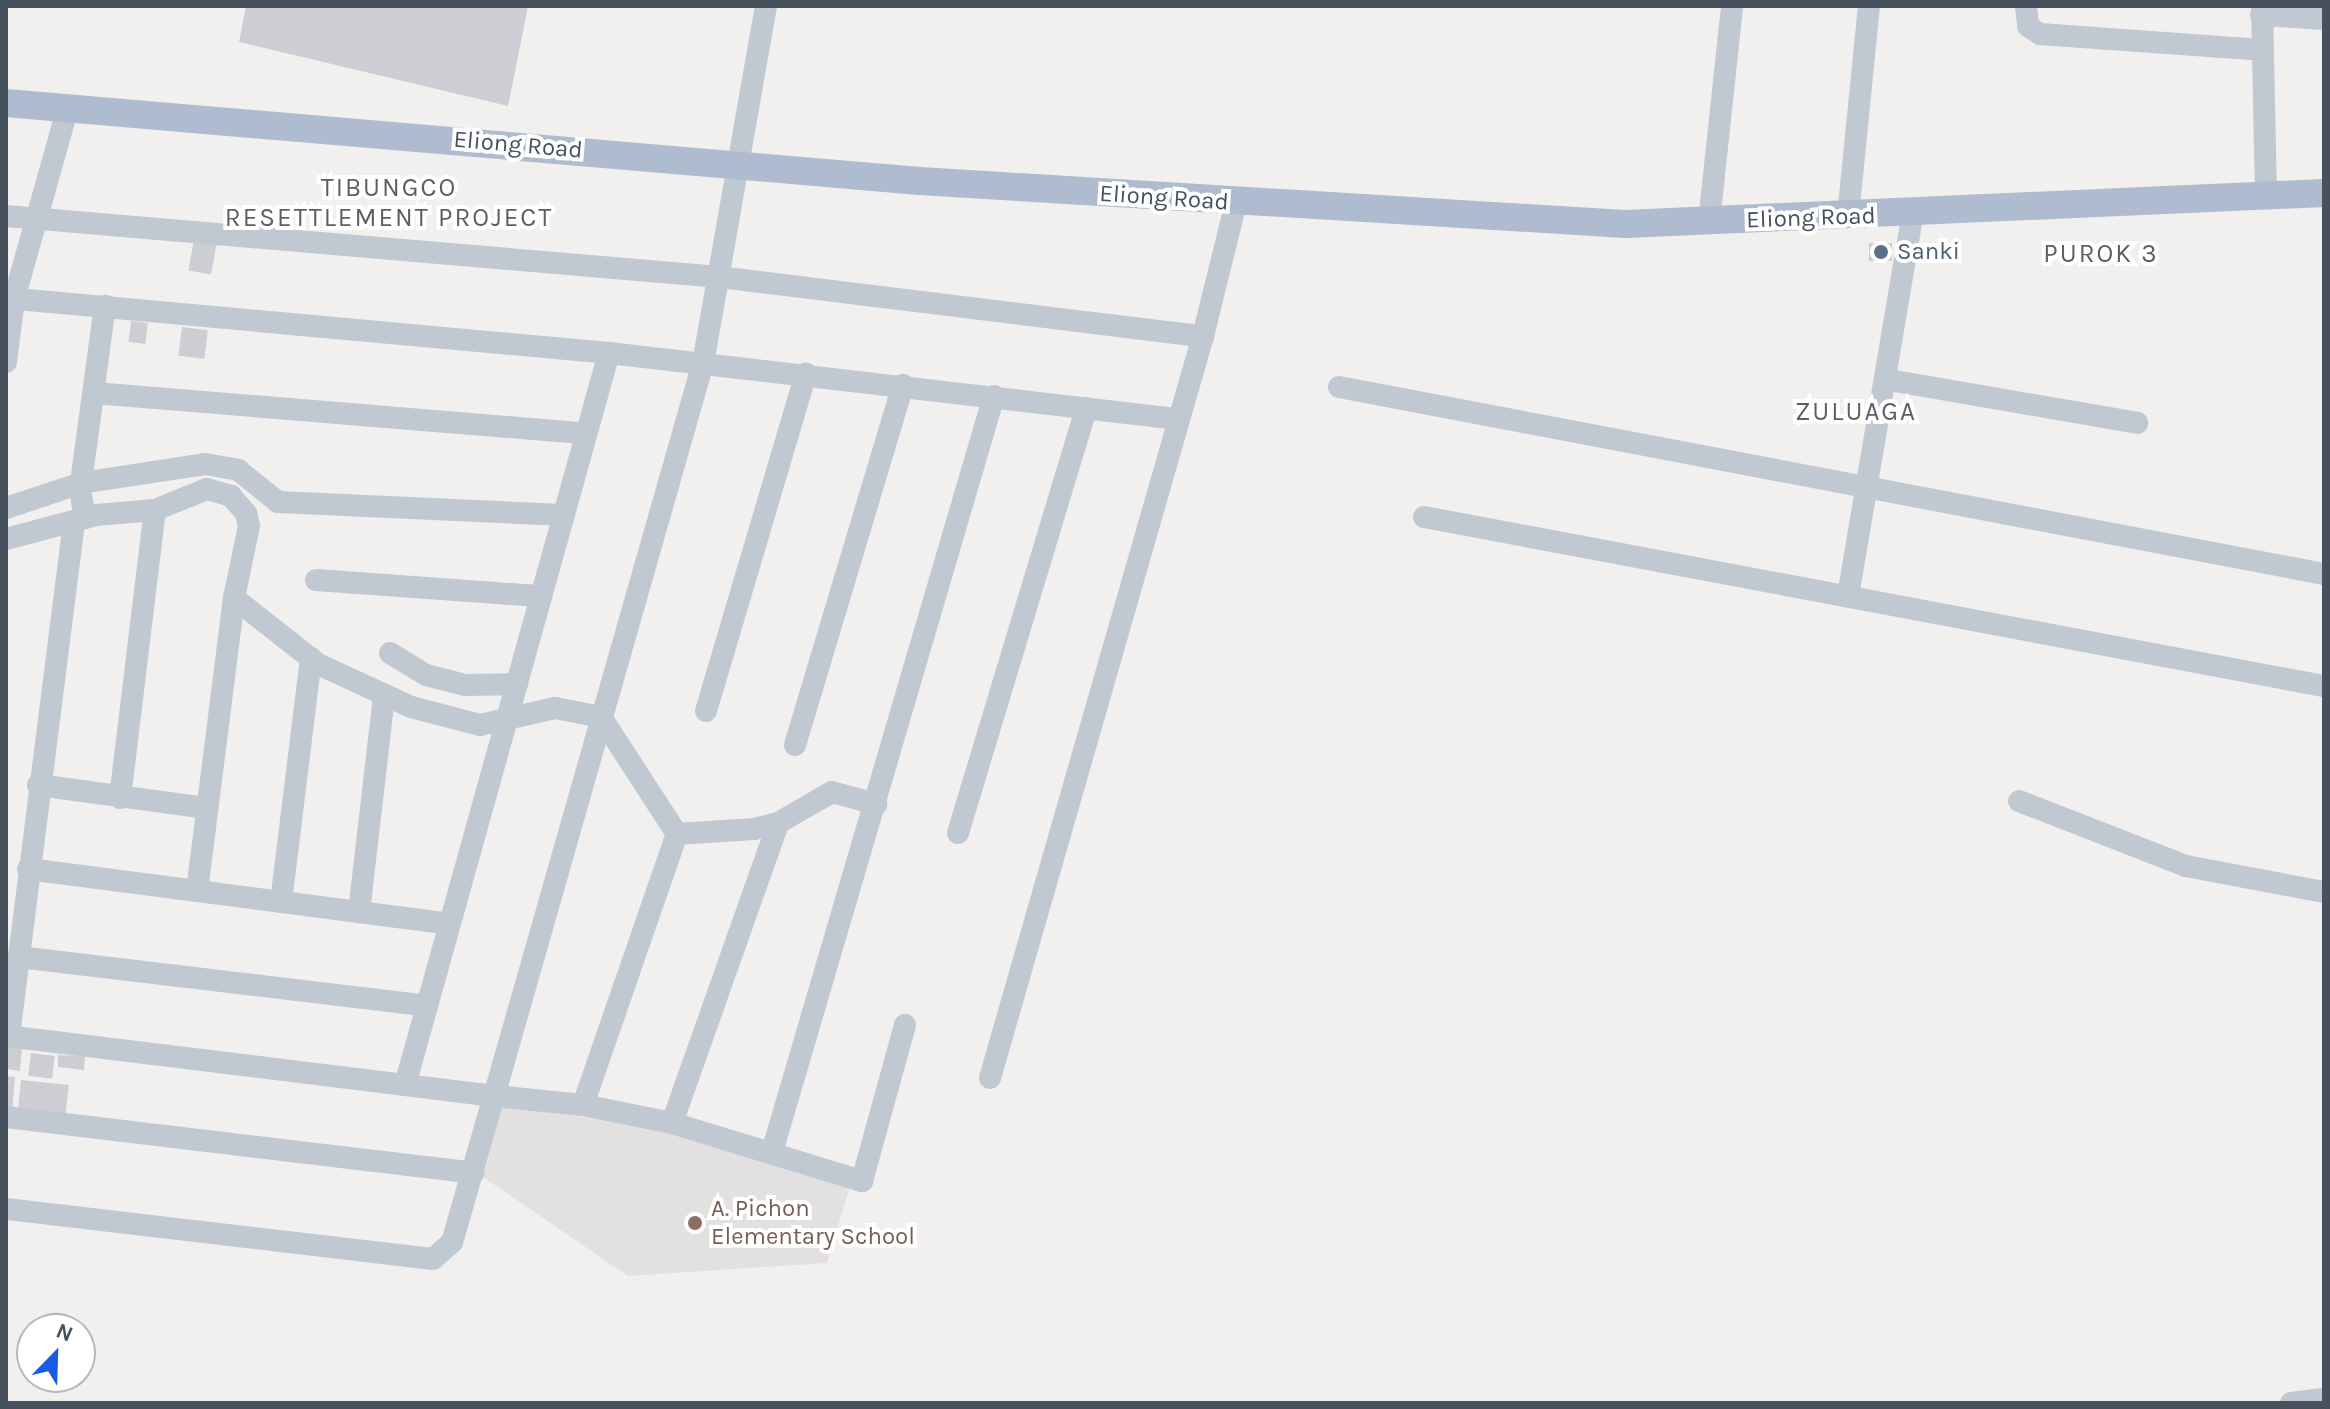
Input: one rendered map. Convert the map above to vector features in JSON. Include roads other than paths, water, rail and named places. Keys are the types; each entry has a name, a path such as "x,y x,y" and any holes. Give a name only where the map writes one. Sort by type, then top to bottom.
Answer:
{"main road":[{"name":"Eliong Road","path":"6,103 738,165 1236,203 1625,224 2324,193"}],"street":[{"path":"6,1209 433,1259 452,1242 703,363 766,6"},
{"path":"1709,222 1732,6"},
{"path":"1848,216 1869,6"},
{"path":"2266,196 2262,10 2324,19"},
{"path":"2027,16 2040,34 2261,50"},
{"path":"6,362 10,298 68,107"},
{"path":"990,1078 1203,336 1236,203"},
{"path":"1848,596 1889,380 1913,213"},
{"path":"6,216 719,277 1203,336"},
{"path":"10,298 609,353 1178,419"},
{"path":"105,306 81,507 38,785 8,1036 583,1105 672,1123 862,1181 905,1025"},
{"path":"405,1085 446,923 517,684 609,353"},
{"path":"706,711 806,374"},
{"path":"1889,380 2137,423"},
{"path":"795,745 903,385"},
{"path":"1339,387 2324,574"},
{"path":"94,393 585,433"},
{"path":"772,1152 994,396"},
{"path":"958,833 1086,408"},
{"path":"6,539 81,507 205,464 238,470 278,502 562,515"},
{"path":"6,508 155,510 207,489 241,504 249,526 234,598 197,891"},
{"path":"120,798 155,510"},
{"path":"1424,517 2324,686"},
{"path":"316,580 541,596"},
{"path":"234,598 311,658 384,696 449,719 505,722 555,708 601,717 677,834"},
{"path":"390,653 426,675 465,685 517,684"},
{"path":"281,902 311,658"},
{"path":"359,912 384,696"},
{"path":"38,785 207,808"},
{"path":"677,834 778,823 832,792 876,804"},
{"path":"2019,801 2186,866 2324,892"},
{"path":"672,1123 778,823"},
{"path":"583,1105 677,834"},
{"path":"28,869 446,923"},
{"path":"19,957 424,1005"},
{"path":"6,1117 474,1173"},
{"path":"2291,1403 2324,1399"}],"place":[{"name":"Sanki","path":"1881,252"},
{"name":"A. Pichon Elementary School","path":"695,1223"}],"district":[{"name":"TIBUNGCO RESETTLEMENT PROJECT","path":"389,203"},
{"name":"PUROK 3","path":"2101,254"},
{"name":"ZULUAGA","path":"1856,412"}]}
